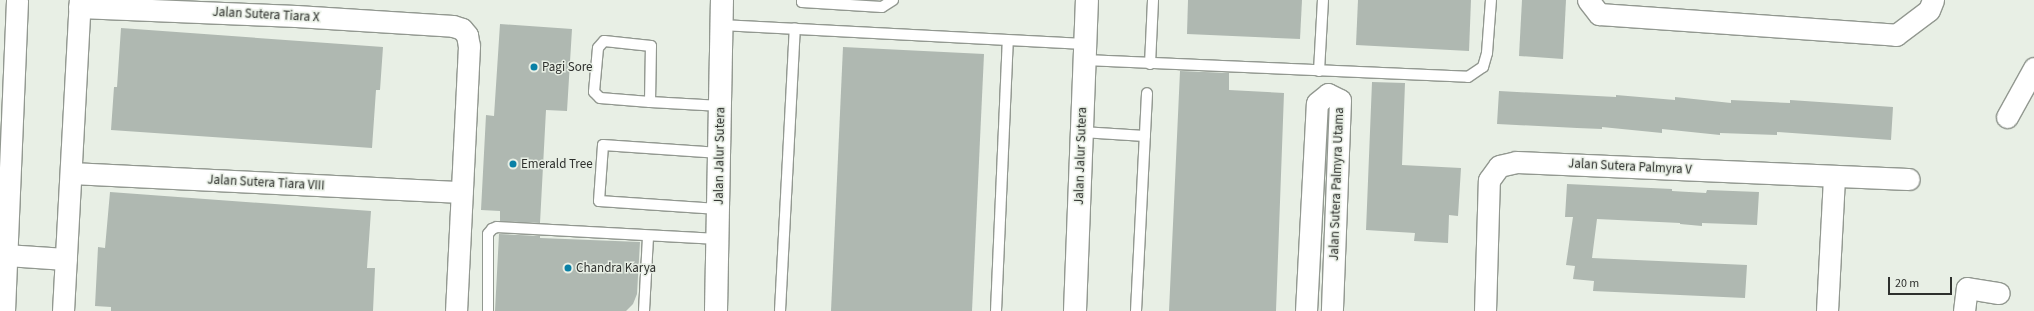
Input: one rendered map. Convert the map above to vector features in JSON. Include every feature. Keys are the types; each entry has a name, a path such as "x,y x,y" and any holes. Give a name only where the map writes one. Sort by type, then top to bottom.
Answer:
{"main road":[{"name":"Jalan Jalur Sutera","path":"716,311 722,0"},
{"name":"Jalan Jalur Sutera","path":"1075,311 1087,0"}],"street":[{"path":"4,311 7,255 6,123 18,0"},
{"path":"239,0 296,16"},
{"path":"1588,0 1599,14 1896,34 1929,10 1933,0"},
{"path":"63,311 80,4"},
{"name":"Jalan Sutera Tiara X","path":"80,4 453,26 462,29 467,35 469,46 462,192"},
{"path":"2007,117 2034,68"},
{"name":"Jalan Sutera Palmyra Utama","path":"1306,311 1317,103 1328,94 1340,100 1332,311"},
{"name":"Jalan Sutera Palmyra V","path":"1485,311 1489,180 1499,166 1516,162 1909,178"},
{"name":"Jalan Sutera Tiara VIII","path":"71,173 462,192"},
{"path":"1827,311 1834,176"},
{"path":"456,311 462,192"},
{"path":"7,255 66,259"},
{"path":"1964,311 1967,288 1999,293"}],"lane":[{"path":"802,0 802,2 882,7 893,0"},
{"path":"1150,64 1153,0"},
{"path":"1319,72 1322,0"},
{"path":"721,25 1008,41 1085,52 1150,64 1468,77 1483,67 1487,53 1491,0"},
{"path":"780,311 794,28"},
{"path":"650,102 651,46 604,41 598,48 594,92 600,98 650,102 721,106"},
{"path":"996,311 1008,41"},
{"path":"1136,311 1147,93"},
{"path":"1082,132 1145,136"},
{"path":"718,209 599,201 603,145 720,153"},
{"path":"488,311 488,234 492,229 497,227 718,239"},
{"path":"644,311 648,236"}],"building":[{"path":"1188,0 1302,0 1300,39 1187,34"},
{"path":"1358,0 1471,0 1469,51 1356,45"},
{"path":"1522,0 1566,0 1563,59 1519,56"},
{"path":"500,24 572,29 567,111 546,110 540,223 500,221 500,211 481,210 486,115 494,116"},
{"path":"121,28 383,47 380,90 376,90 372,148 111,130 114,87 117,87"},
{"path":"843,47 984,54 972,311 831,311"},
{"path":"1180,71 1229,73 1229,90 1284,93 1276,311 1169,311"},
{"path":"1372,82 1405,83 1402,165 1461,168 1458,216 1449,215 1448,243 1414,241 1415,233 1366,230"},
{"path":"1499,91 1616,97 1616,95 1675,100 1675,97 1731,103 1731,100 1790,103 1790,100 1893,107 1891,140 1777,132 1777,135 1720,133 1720,135 1662,129 1662,133 1602,127 1602,129 1497,124"},
{"path":"1567,184 1672,189 1672,191 1706,193 1707,190 1759,192 1757,225 1702,223 1702,226 1680,223 1597,219 1592,258 1747,265 1745,298 1593,291 1594,281 1573,279 1575,266 1566,265 1573,217 1565,217"},
{"path":"110,192 371,211 367,268 375,268 373,311 111,311 111,307 95,306 98,247 105,248"},
{"name":"Chandra Karya","path":"499,234 540,236 540,238 640,242 637,294 633,304 626,311 495,311"}],"place":[{"name":"Pagi Sore","path":"534,67"},
{"name":"Emerald Tree","path":"513,164"},
{"name":"Chandra Karya","path":"568,268"}]}
